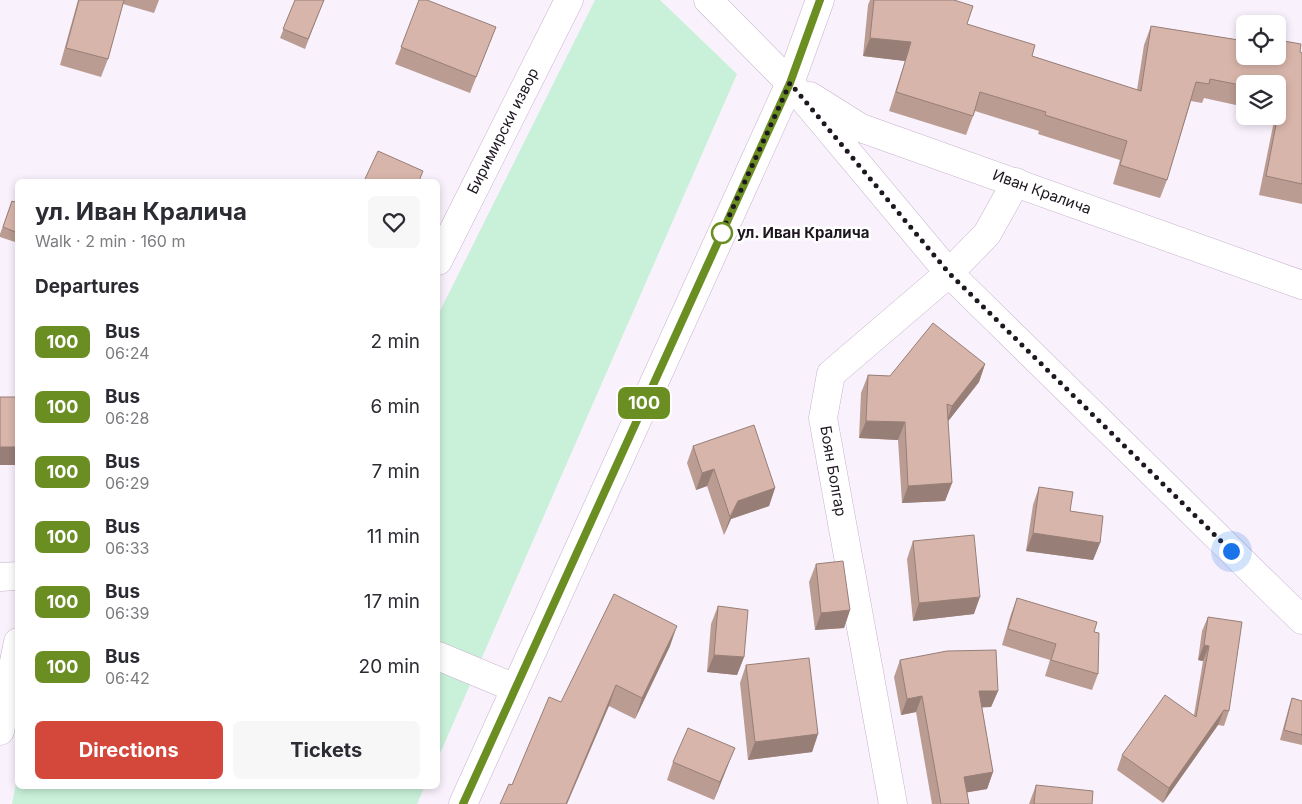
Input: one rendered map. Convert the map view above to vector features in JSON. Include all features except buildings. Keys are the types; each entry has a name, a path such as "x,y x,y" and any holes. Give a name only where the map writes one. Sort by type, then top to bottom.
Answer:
{"street":[{"name":"Биримирски извор","path":"440,257 569,0"},
{"name":"Иван Кралича","path":"708,0 790,83 949,273 1302,620"},
{"path":"463,804 790,83 820,0"},
{"name":"Иван Кралича","path":"790,83 861,128 1302,285"},
{"name":"Боян Болгар","path":"893,804 823,418 831,374 949,273 987,234 1016,182"},
{"path":"0,576 15,576"},
{"path":"0,731 15,657"},
{"path":"440,657 515,688"}],"green space":[{"path":"595,0 660,0 737,74 440,753 440,311"},
{"path":"15,788 424,789 417,804 12,804"}],"bus line":[{"name":"100","path":"463,804 790,83 820,0"}],"place":[{"name":"ул. Иван Кралича","path":"722,233"}],"route":[{"path":"722,233 720,236 790,83 949,273 1231,551"}]}
